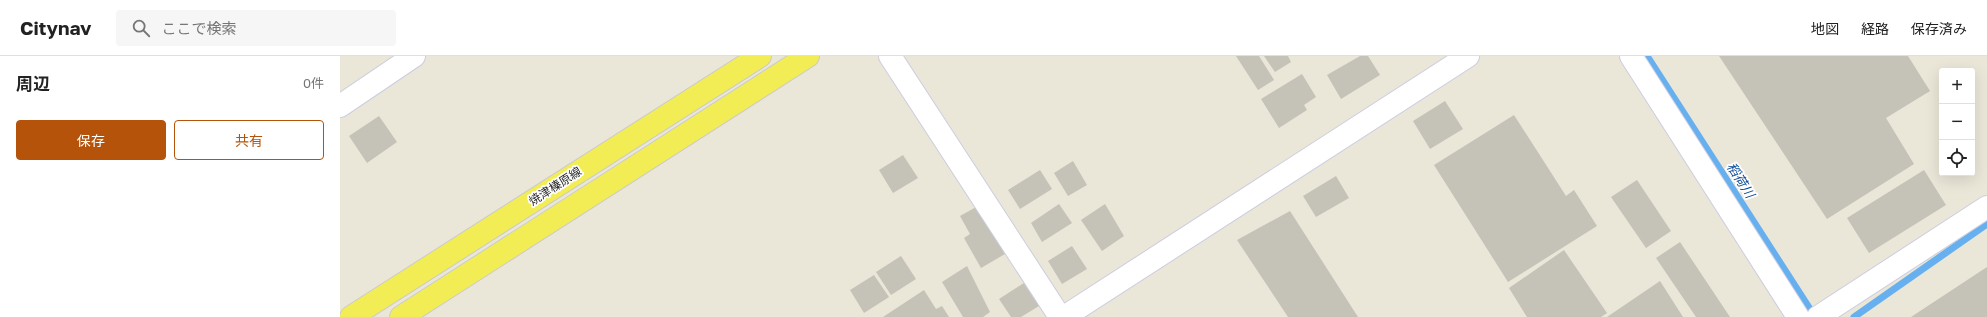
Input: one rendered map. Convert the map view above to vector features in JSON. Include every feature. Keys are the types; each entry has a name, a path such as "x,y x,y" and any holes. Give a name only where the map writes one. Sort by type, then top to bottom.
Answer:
{"main road":[{"name":"焼津榛原線","path":"351,317 760,56"},
{"path":"402,317 808,56"}],"street":[{"path":"340,106 414,56"},
{"path":"890,56 1060,317"},
{"path":"1064,317 1468,56"},
{"path":"1631,56 1798,317"},
{"path":"1818,317 1987,207"}],"building":[{"path":"1236,56 1259,56 1274,80 1258,90"},
{"path":"1264,56 1288,56 1291,62 1275,72"},
{"path":"1360,56 1368,56 1380,75 1341,99 1327,75"},
{"path":"1719,56 1908,56 1930,91 1886,118 1914,164 1827,219"},
{"path":"1302,74 1316,97 1304,105 1307,110 1279,128 1261,99"},
{"path":"1445,101 1463,129 1430,149 1413,121"},
{"path":"1514,115 1566,196 1574,190 1597,226 1508,282 1434,165"},
{"path":"379,116 397,142 367,163 349,136"},
{"path":"903,155 918,178 893,193 879,170"},
{"path":"1073,161 1087,185 1068,196 1054,173"},
{"path":"1040,170 1052,189 1020,209 1008,190"},
{"path":"1924,170 1946,205 1869,253 1847,218"},
{"path":"1336,176 1349,198 1316,217 1303,196"},
{"path":"1637,180 1671,231 1646,248 1611,197"},
{"path":"1059,204 1072,223 1042,242 1031,223"},
{"path":"1105,204 1124,236 1102,251 1081,220"},
{"path":"978,206 1005,254 981,268 964,238 970,234 960,216"},
{"path":"1290,211 1358,317 1288,317 1237,240"},
{"path":"1680,242 1730,317 1696,317 1656,258"},
{"path":"1072,246 1087,269 1062,284 1048,261"},
{"path":"1564,250 1607,313 1601,317 1527,317 1509,288"},
{"path":"901,256 916,279 891,295 876,272"},
{"path":"967,266 990,312 983,317 963,317 942,282"},
{"path":"1987,267 1987,317 1911,317"},
{"path":"874,275 889,297 864,313 850,290"},
{"path":"1660,281 1683,317 1607,317"},
{"path":"1024,283 1039,306 1021,317 1011,317 999,299"},
{"path":"924,290 936,309 942,306 949,317 883,317"}],"waterway":[{"name":"稻荷川","path":"1647,56 1815,317"},
{"name":"稻荷川","path":"1854,317 1987,224"}]}
